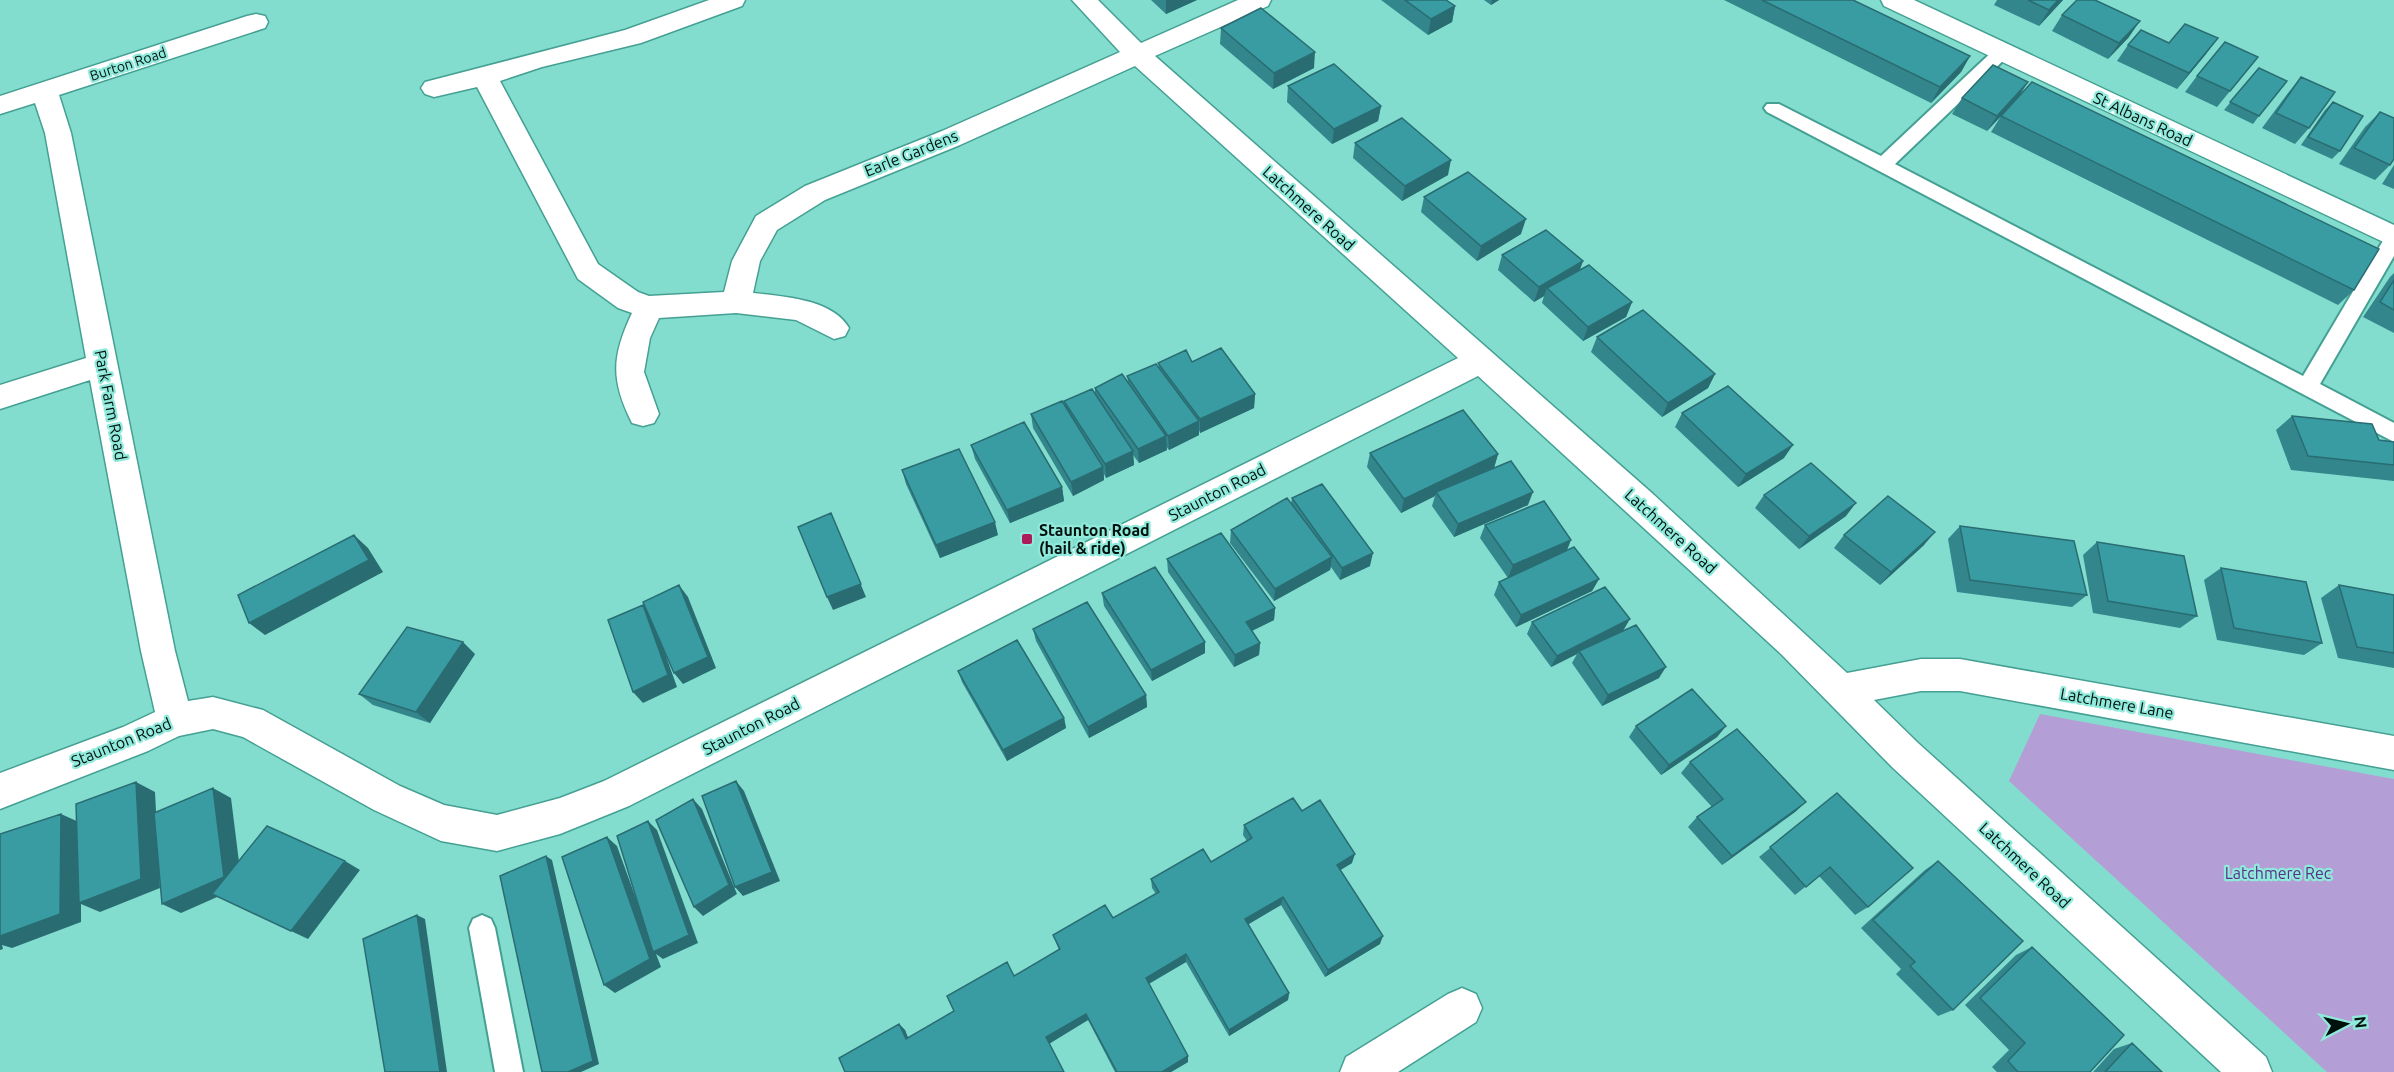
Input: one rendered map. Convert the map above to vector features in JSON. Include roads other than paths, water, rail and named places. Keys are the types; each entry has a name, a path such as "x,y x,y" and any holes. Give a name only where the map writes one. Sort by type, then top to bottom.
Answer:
{"street":[{"path":"434,88 632,37 733,0"},
{"name":"Latchmere Road","path":"1083,0 1137,54 1768,620 1905,755 2251,1072"},
{"name":"Earle Gardens","path":"736,302 746,261 766,223 816,193 951,138 1258,0"},
{"name":"St Albans Road","path":"1893,0 2394,238"},
{"name":"Burton Road","path":"0,105 256,22"},
{"path":"485,76 588,271 628,300 650,307 736,302 802,310 834,328"},
{"name":"Park Farm Road","path":"45,91 58,133 158,651 175,720"},
{"path":"643,414 629,372 634,338 650,307"},
{"name":"Staunton Road","path":"0,791 175,720 213,713 250,722 387,798 441,823 497,833 560,816 616,794 1479,361"},
{"path":"0,397 104,364"},
{"name":"Latchmere Lane","path":"1839,690 1921,675 1960,675 2394,753"},
{"path":"1361,1072 1462,1008"}],"lane":[{"path":"1882,165 2002,52"},
{"path":"1773,108 2394,433"},
{"path":"2308,386 2394,238"},
{"path":"482,928 509,1072"}],"place":[{"name":"Staunton Road (hail & ride)","path":"1027,539"}],"park label":[{"name":"Latchmere Rec","path":"2278,873"}]}
